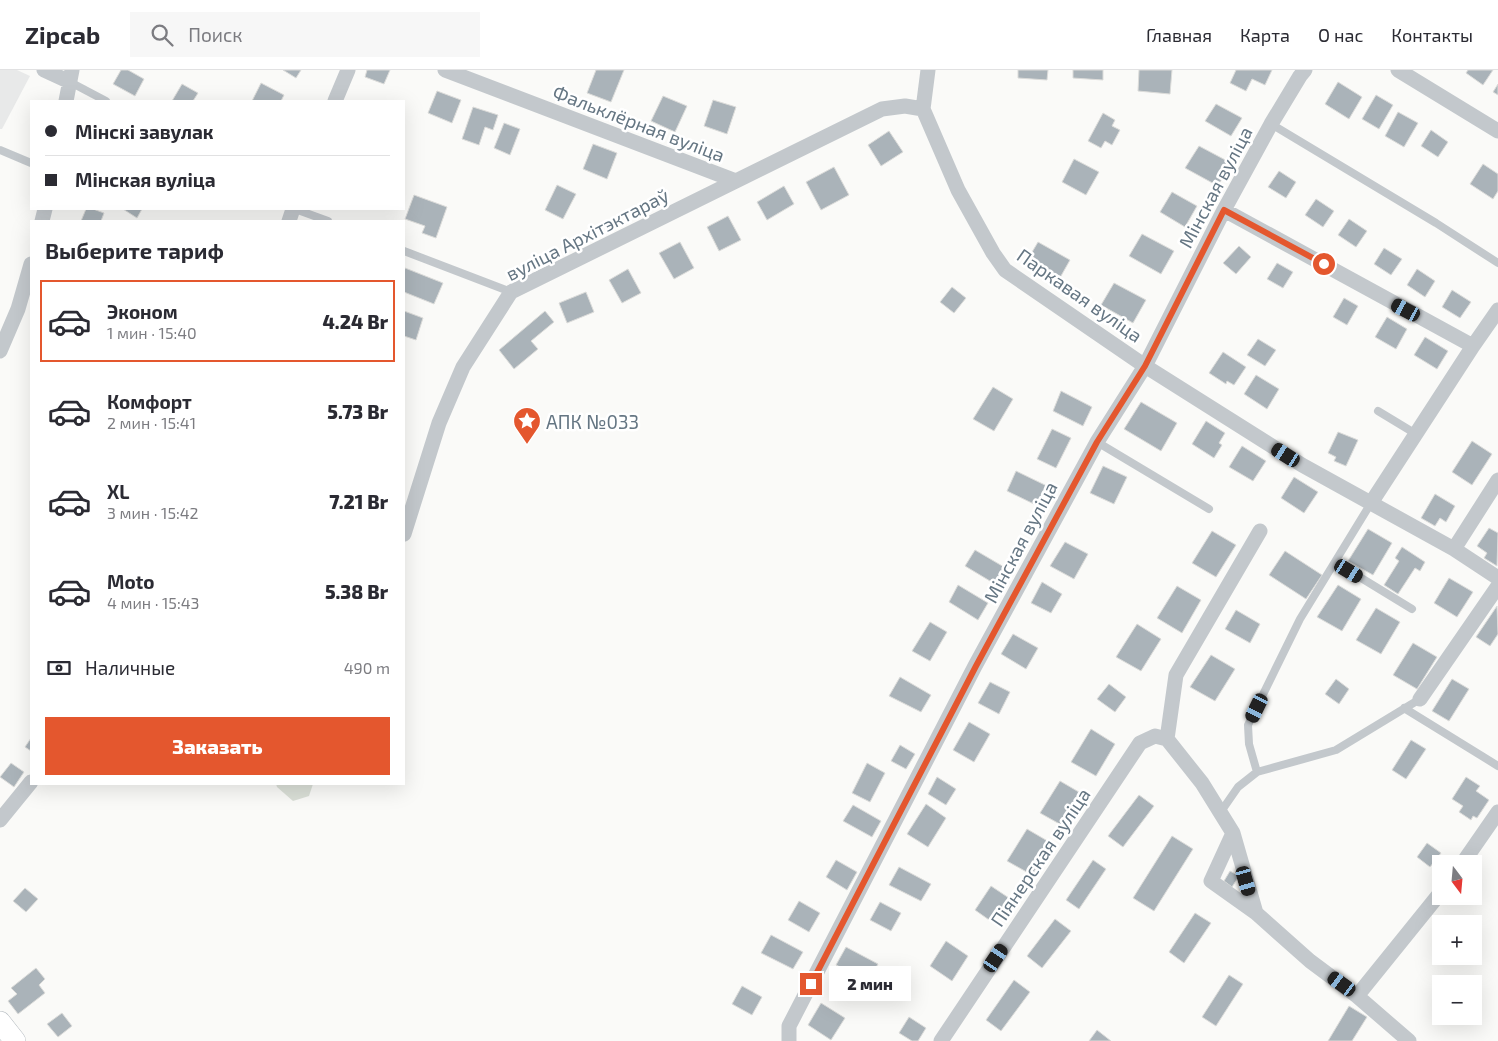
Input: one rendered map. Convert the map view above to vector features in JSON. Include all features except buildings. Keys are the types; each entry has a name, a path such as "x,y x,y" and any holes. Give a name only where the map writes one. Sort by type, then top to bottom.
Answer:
{"street":[{"path":"44,70 71,76 66,100"},
{"path":"335,100 348,70"},
{"name":"Фальклёрная вуліца","path":"445,70 736,181"},
{"path":"923,109 928,70"},
{"name":"Мінская вуліца","path":"789,1041 789,1026 971,675 1097,442 1145,366 1224,210 1271,124 1305,70"},
{"path":"1398,70 1498,131"},
{"name":"вуліца Архітэктараў","path":"405,531 439,423 463,367 511,292 882,109 905,106 923,109"},
{"name":"Паркавая вуліца","path":"923,109 958,190 993,253 1005,270 1145,366 1302,465 1454,549 1498,578"},
{"path":"1224,210 1473,346"},
{"path":"0,351 18,310 30,268"},
{"path":"1371,503 1498,310"},
{"path":"1454,549 1498,480"},
{"path":"1256,913 1233,833 1202,783 1167,739 1176,675 1260,531"},
{"path":"1420,699 1498,586"},
{"name":"Піянерская вуліца","path":"940,1041 1140,743 1155,736 1167,739"},
{"path":"0,820 30,783"},
{"path":"1468,855 1498,812"},
{"path":"1233,833 1211,882 1256,913 1310,961 1358,996 1403,1040"},
{"path":"1358,996 1432,903"},
{"path":"0,1022 15,1041"}],"lane":[{"path":"71,76 105,100"},
{"path":"1271,124 1428,218 1498,263"},
{"path":"0,150 30,163"},
{"path":"297,210 325,220"},
{"path":"405,250 511,292"},
{"path":"1378,411 1416,434"},
{"path":"1097,442 1209,509"},
{"path":"1257,772 1249,744 1248,726 1300,620 1371,503"},
{"path":"1335,562 1412,609"},
{"path":"1220,813 1238,787 1257,772 1336,750 1420,699"},
{"path":"1404,708 1498,766"}],"shaded area":[{"path":"0,70 17,70 30,76 2,129 0,129"},
{"path":"276,785 313,785 309,796 293,801"}],"place":[{"name":"АПК №033","path":"527,445"}],"route":[{"path":"811,984 976,666 1097,442 1145,366 1224,210 1324,264"}]}
